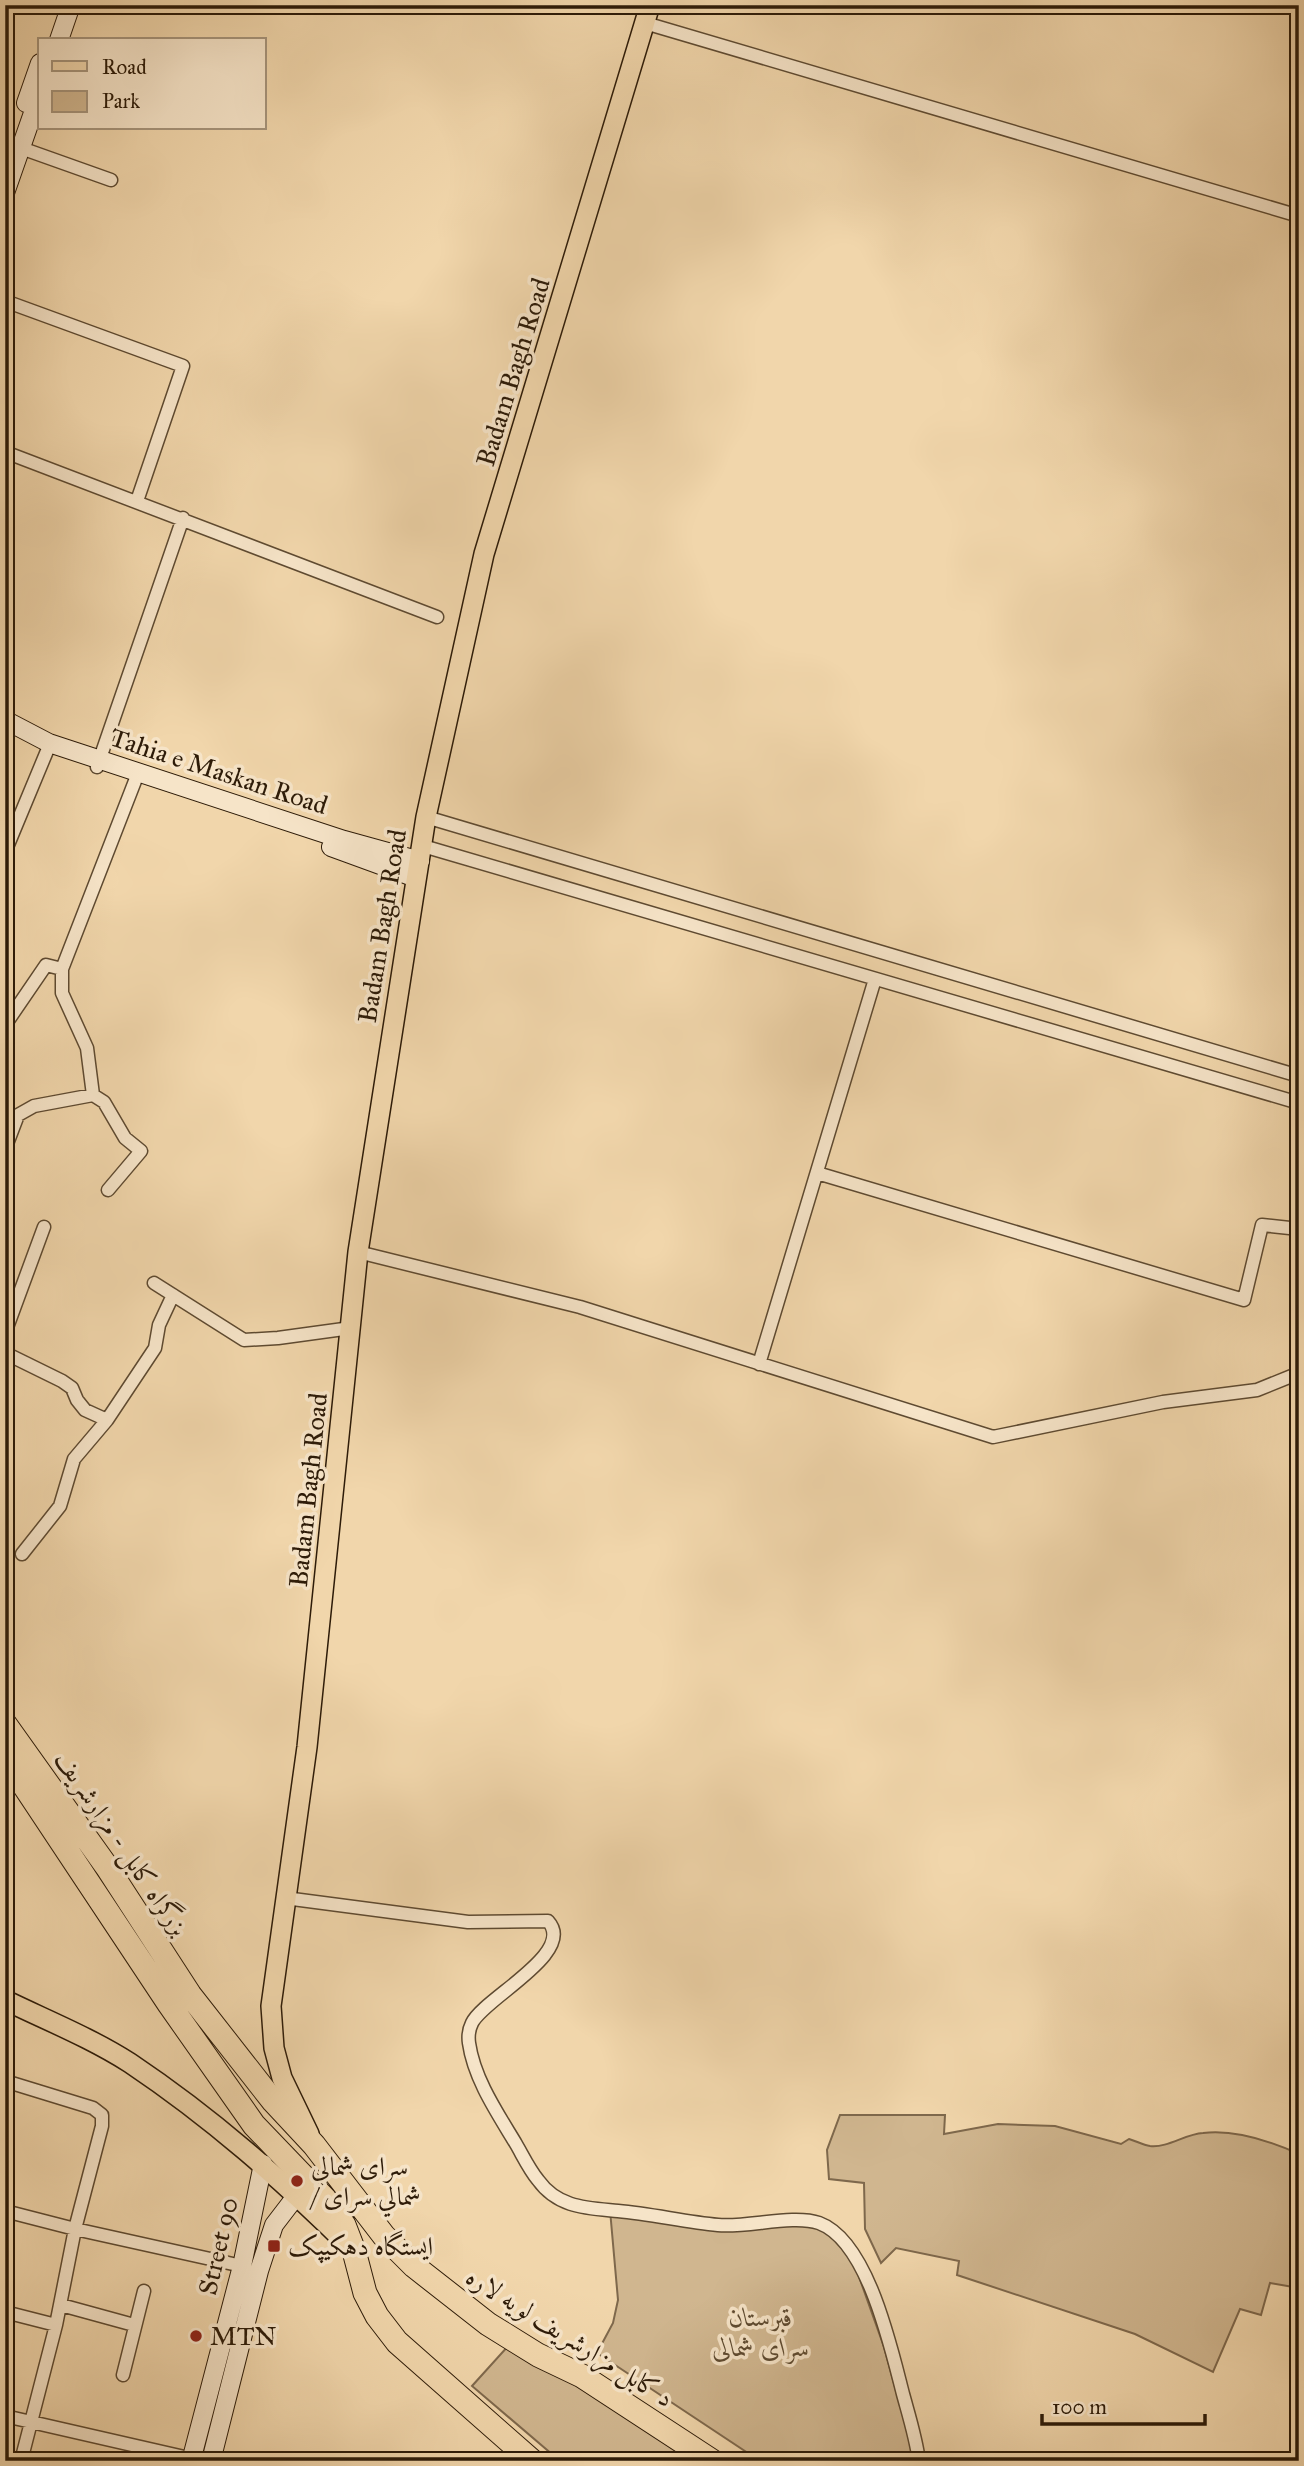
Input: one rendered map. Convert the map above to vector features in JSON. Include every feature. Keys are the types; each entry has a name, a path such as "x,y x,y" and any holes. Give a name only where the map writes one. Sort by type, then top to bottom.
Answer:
{"highway":[{"name":"بزرگراه کابل - مزارشریف","path":"5,1724 107,1867 180,1999"},
{"name":"بزرگراه کابل - مزارشریف","path":"5,1758 180,1999"},
{"name":"د کابل مزارشریف لویه لاره","path":"180,1999 230,2048 273,2101 314,2145 384,2235 414,2266 488,2324 538,2355 582,2376 712,2461"},
{"path":"180,1999 254,2125 325,2199 344,2225 365,2293 377,2316 397,2342 532,2461"}],"main road":[{"path":"49,38 61,5"},
{"path":"60,38 71,5"},
{"name":"Badam Bagh Road","path":"314,2145 282,2078 274,2048 271,2006 307,1747 358,1252 426,817 484,554 648,14"},
{"path":"5,163 38,69"},
{"path":"6,190 38,99"},
{"name":"Tahia e Maskan Road","path":"5,720 49,743 135,780 275,827 420,862"},
{"name":"Tahia e Maskan Road","path":"5,731 47,751 98,763 420,862"},
{"path":"5,2000 128,2062 226,2132 297,2195 354,2251"},
{"name":"Street 90","path":"195,2460 242,2266 263,2164"},
{"name":"Street 90","path":"211,2461 259,2271 274,2225 297,2195"}],"street":[{"path":"648,14 1299,216"},
{"path":"21,148 111,180"},
{"path":"5,301 183,366 137,501"},
{"path":"5,452 437,617"},
{"path":"98,763 183,518"},
{"path":"5,852 47,751"},
{"path":"93,1095 87,1048 62,993 62,969 135,780"},
{"path":"426,817 1299,1076"},
{"path":"420,862 875,979 1299,1103"},
{"path":"5,1025 46,965 62,969"},
{"path":"759,1364 875,979"},
{"path":"5,1149 18,1115 34,1106 93,1095 104,1102 125,1138 141,1151 108,1190"},
{"path":"817,1172 1244,1300 1262,1225 1299,1229"},
{"path":"5,1333 44,1227"},
{"path":"358,1252 580,1307 993,1437 1163,1402 1257,1390 1299,1373"},
{"path":"154,1283 244,1340 351,1328"},
{"path":"22,1554 60,1506 74,1459 107,1420 155,1348 159,1325 173,1295"},
{"path":"5,1353 62,1381 72,1388 85,1410 107,1420"},
{"path":"286,1889 468,1922 548,1921 554,1935 549,1949 535,1967 483,2008 473,2020 469,2031 469,2044 475,2065 492,2103 537,2180 548,2192 578,2208 719,2225 811,2221 830,2230 844,2241 880,2308 919,2461"},
{"path":"5,2081 93,2108 102,2115 102,2126 75,2229 61,2305 21,2461"},
{"path":"5,2211 242,2266"},
{"path":"123,2375 144,2291"},
{"path":"61,2305 134,2325"},
{"path":"5,2312 56,2325"},
{"path":"5,2416 195,2460"}],"green space":[{"path":"840,2115 945,2115 944,2134 998,2124 1055,2126 1121,2144 1129,2139 1157,2146 1196,2134 1215,2132 1240,2134 1276,2145 1299,2154 1299,2288 1270,2283 1261,2315 1240,2309 1213,2372 1135,2334 957,2275 959,2261 896,2248 881,2263 865,2229 864,2183 829,2179 827,2150"},
{"name":"قبرستان سرای شمالی","path":"610,2210 734,2224 827,2221 847,2243 884,2347 913,2453 912,2461 760,2461 597,2353 613,2323 618,2300"},
{"path":"509,2345 698,2461 560,2461 472,2386"}],"place":[{"name":"سرای شمالي / شمالي سرای","path":"297,2181"},
{"name":"ایستگاه دهکیپک","path":"274,2246"},
{"name":"MTN","path":"196,2336"}]}
